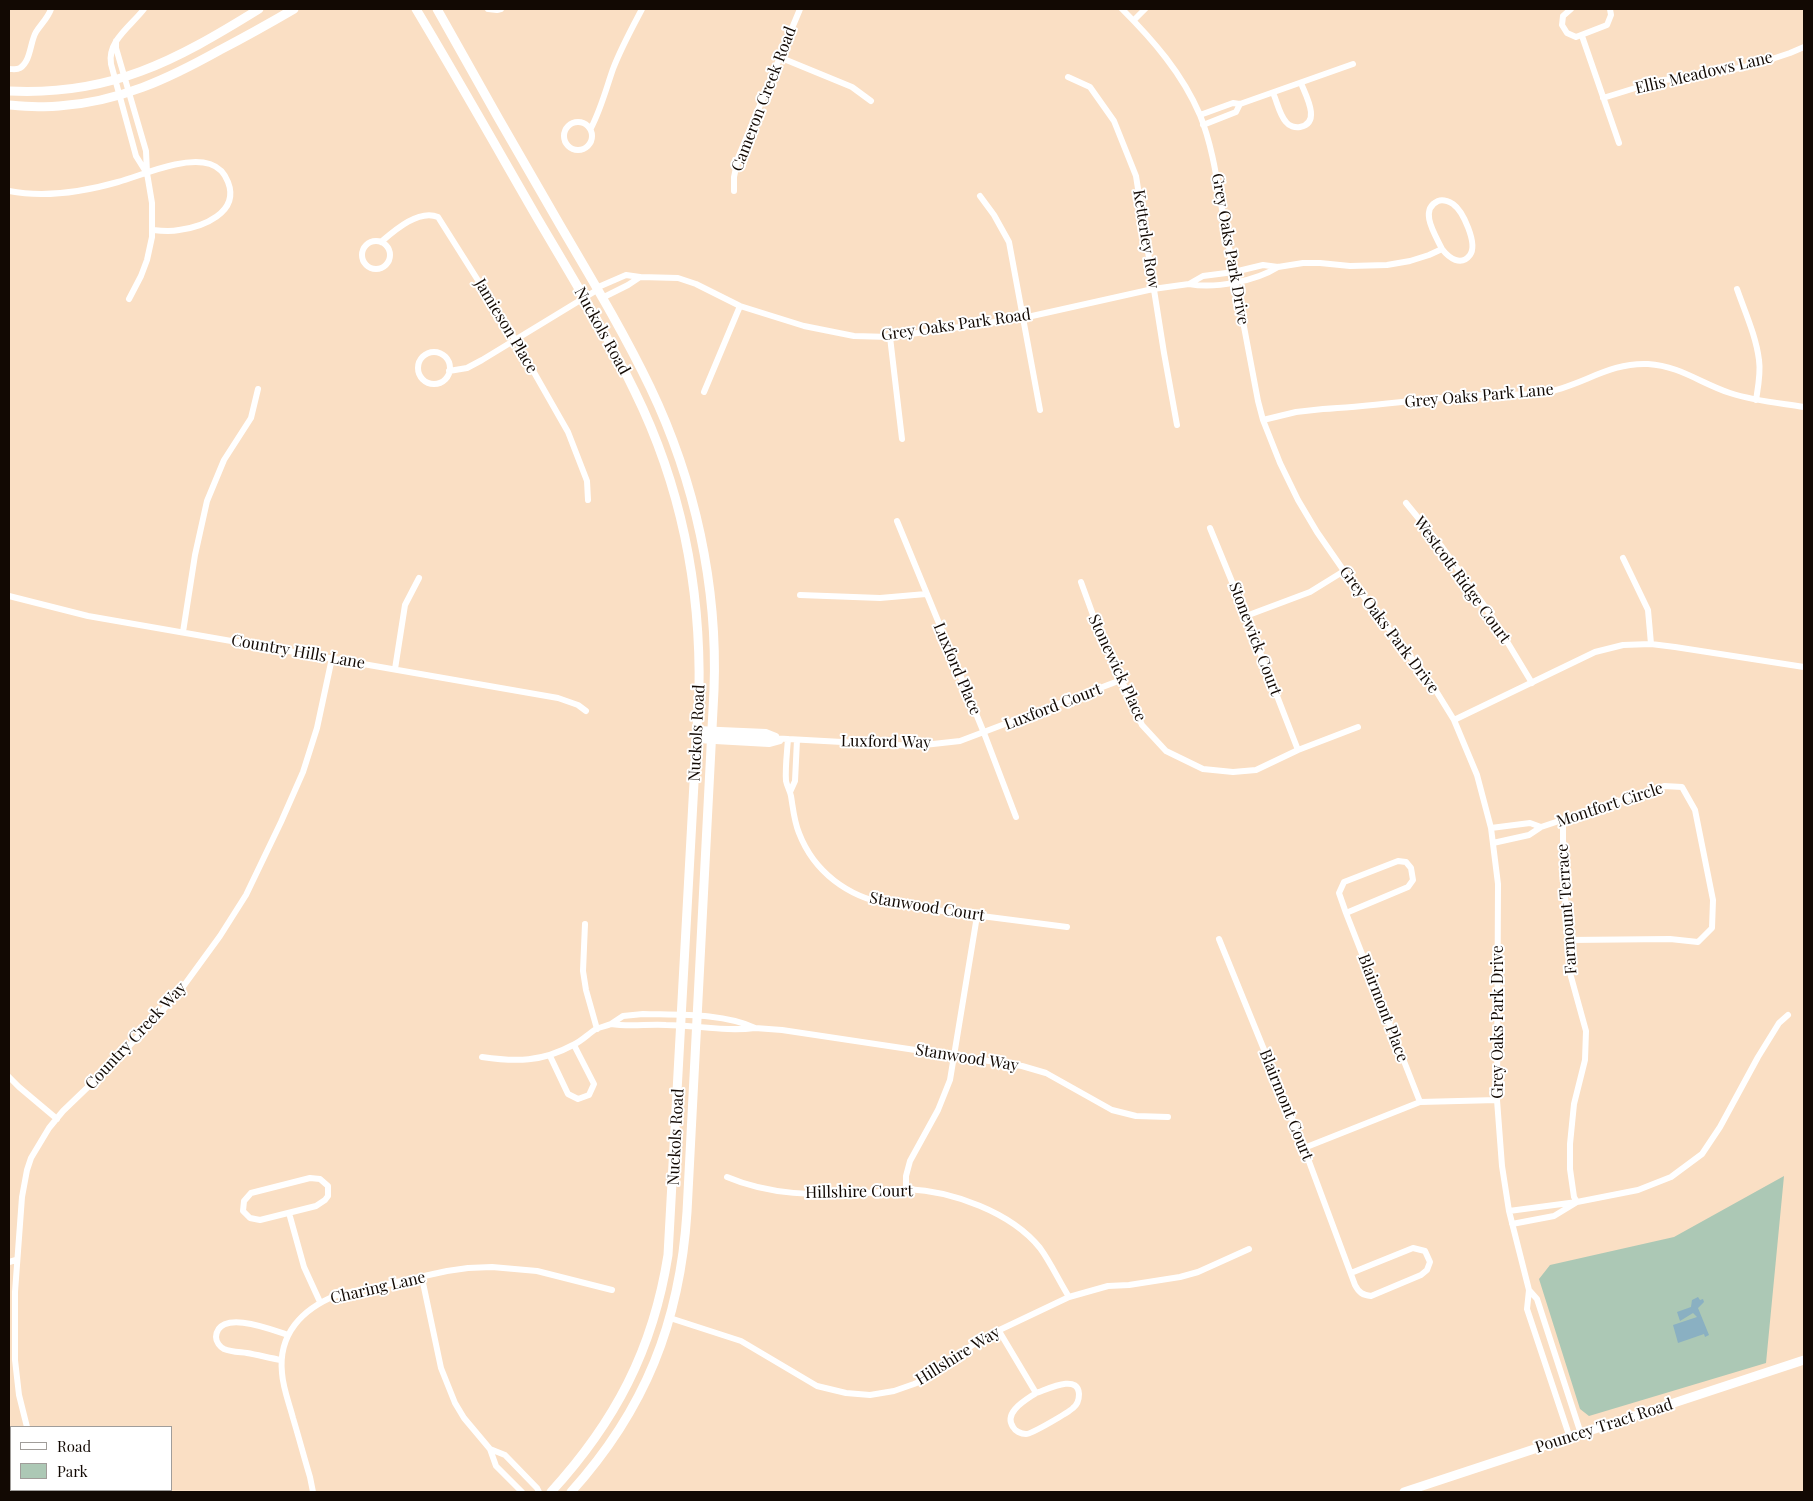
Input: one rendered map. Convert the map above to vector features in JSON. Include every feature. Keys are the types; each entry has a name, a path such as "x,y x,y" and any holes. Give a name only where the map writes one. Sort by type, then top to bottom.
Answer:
{"main road":[{"path":"9,91 31,92 74,89 125,77 162,64 259,9"},
{"path":"9,105 58,106 83,104 160,82 190,68 294,9"},
{"name":"Nuckols Road","path":"416,9 583,297 636,393 667,472 680,516 691,565 697,615 700,662 697,734 671,1233 664,1279 656,1311 637,1365 611,1414 586,1451 551,1492"},
{"name":"Nuckols Road","path":"437,9 650,387 681,465 696,516 710,589 714,631 715,672 698,1028 685,1246 681,1274 670,1318 654,1362 630,1413 600,1459 571,1492"},
{"name":"Pouncey Tract Road","path":"1404,1492 1804,1360"}],"street":[{"path":"9,69 16,70 26,61 36,31 48,17 51,9"},
{"path":"144,9 116,41 109,54 136,156 147,173"},
{"path":"488,9 502,9"},
{"path":"591,128 587,124 578,121 569,125 564,134 566,143 577,150 586,148 592,141 591,128 598,114 614,68 642,9"},
{"name":"Cameron Creek Road","path":"734,191 734,177 738,158 800,9"},
{"name":"Grey Oaks Park Drive","path":"1122,9 1165,55 1186,87 1200,115 1214,159 1258,401 1263,420 1280,463 1298,500 1317,532 1344,571 1433,686 1454,720 1477,775 1491,828 1498,884 1498,1100 1502,1166 1509,1211 1529,1290 1527,1308 1570,1438"},
{"path":"1134,20 1145,9"},
{"path":"1571,9 1563,16 1562,25 1567,33 1572,36 1582,36 1606,25 1611,15 1610,9"},
{"path":"1582,36 1618,144"},
{"path":"116,41 116,48 146,151 147,173 152,203 152,230 147,260 129,299"},
{"name":"Ellis Meadows Lane","path":"1602,98 1658,81 1754,65 1804,47"},
{"path":"779,57 852,87 871,101"},
{"path":"1200,115 1233,103 1240,104 1353,64"},
{"name":"Ketterley Row","path":"1068,77 1090,87 1114,121 1136,176 1153,288 1178,425"},
{"path":"1273,92 1286,122 1292,126 1299,127 1305,125 1312,113 1301,83"},
{"path":"1203,125 1236,112 1240,104"},
{"path":"9,191 38,194 78,192 178,165 200,162 212,164 225,176 230,189 230,199 224,211 212,220 178,231 152,230"},
{"path":"980,196 994,215 1009,242 1040,410"},
{"path":"1439,200 1445,200 1457,208 1473,239 1473,245 1472,252 1468,258 1461,261 1447,256 1442,249 1428,216 1434,204 1439,200"},
{"name":"Jamieson Place","path":"381,242 388,248 388,261 377,269 368,267 362,256 365,247 372,242 381,242 392,232 421,216 431,214 438,217 515,338 568,432 587,481 588,500"},
{"name":"Grey Oaks Park Road","path":"1189,284 1203,276 1234,272 1263,265 1278,267 1303,263 1387,265 1410,261 1442,249"},
{"name":"Grey Oaks Park Road","path":"598,292 626,275 678,278 696,284 740,306 804,326 854,336 890,337 1023,318 1153,288 1236,282 1267,274 1278,267"},
{"path":"449,371 467,368 583,297 628,285 640,277"},
{"path":"1737,289 1751,329 1759,361 1756,400"},
{"path":"704,392 740,306"},
{"path":"890,337 902,439"},
{"path":"435,352 445,356 448,361 449,371 444,380 430,383 421,378 418,368 425,355 435,352"},
{"name":"Grey Oaks Park Lane","path":"1263,420 1296,412 1323,409 1486,395 1543,393 1562,389 1604,370 1626,365 1646,364 1666,365 1730,393 1756,400 1804,407"},
{"path":"183,632 195,556 207,501 224,460 251,418 258,389"},
{"name":"Westcott Ridge Court","path":"1406,502 1492,615 1532,683"},
{"name":"Luxford Place","path":"897,521 984,733 1016,817"},
{"name":"Stonewick Court","path":"1210,528 1298,750"},
{"path":"1623,558 1648,610 1651,644"},
{"path":"1246,616 1310,592 1344,571"},
{"path":"394,669 405,605 419,578"},
{"name":"Stonewick Place","path":"1080,582 1097,626 1142,725 1166,751 1203,770 1233,772 1256,770 1298,750 1358,727"},
{"path":"800,595 880,598 926,594"},
{"name":"Country Hills Lane","path":"9,596 79,614 558,698 572,702 586,710"},
{"path":"1454,720 1595,652 1623,644 1651,644 1804,667"},
{"name":"Country Creek Way","path":"27,1426 19,1395 15,1360 16,1260 22,1197 27,1170 38,1144 57,1119 149,1027 177,995 220,936 246,894 303,772 317,728 332,658"},
{"name":"Luxford Court","path":"984,733 1122,680"},
{"name":"Luxford Way","path":"697,734 766,732 797,740 915,746 960,741 984,733"},
{"name":"Luxford Way","path":"697,734 769,744 788,739"},
{"name":"Stanwood Court","path":"788,739 786,783 790,792 794,817 804,845 823,871 836,882 856,894 878,902 1066,927"},
{"name":"Stanwood Court","path":"790,792 795,781 797,740"},
{"name":"Montfort Circle","path":"1493,843 1529,835 1541,827 1664,786 1682,787 1696,810 1713,900 1712,928 1698,942 1670,939 1569,940"},
{"name":"Farmount Terrace","path":"1563,821 1563,864 1570,974 1586,1032 1585,1060 1574,1104 1570,1144 1570,1168 1574,1197 1577,1202"},
{"name":"Montfort Circle","path":"1491,828 1530,823 1541,827"},
{"name":"Blairmont Place","path":"1346,913 1408,887 1413,880 1412,868 1406,862 1398,861 1344,882 1340,889 1339,897 1420,1102"},
{"path":"906,1188 906,1176 910,1161 946,1094 978,916"},
{"path":"585,924 584,971 586,990 597,1029"},
{"name":"Blairmont Court","path":"1219,939 1304,1148 1351,1273 1360,1292 1371,1296 1425,1273 1429,1266 1429,1258 1425,1251 1413,1248 1351,1273"},
{"name":"Stanwood Way","path":"482,1057 533,1060 550,1056 574,1045 597,1029 611,1024 623,1016 643,1014 698,1016 739,1021 755,1028"},
{"path":"1509,1211 1577,1202 1638,1190 1671,1177 1702,1154 1720,1127 1779,1023 1788,1016"},
{"name":"Stanwood Way","path":"611,1024 624,1026 667,1025 738,1030 755,1028 782,1030 1035,1069 1057,1078 1112,1110 1136,1116 1168,1117"},
{"path":"550,1056 568,1094 578,1099 590,1095 594,1084 574,1045"},
{"path":"9,1077 36,1103 57,1119"},
{"path":"1304,1148 1420,1102 1498,1100"},
{"name":"Hillshire Court","path":"727,1177 742,1184 766,1189 810,1194 845,1194 906,1188 964,1200 989,1210 1008,1221 1040,1248 1069,1297"},
{"path":"310,1178 320,1179 328,1186 328,1196 321,1204 289,1213 255,1220 246,1215 243,1206 247,1196 255,1192 310,1178"},
{"path":"1512,1224 1554,1216 1577,1202"},
{"path":"289,1213 304,1267 320,1302"},
{"name":"Hillshire Way","path":"670,1318 740,1341 818,1386 846,1393 870,1395 894,1391 926,1379 971,1346 1069,1297 1108,1286 1129,1285 1180,1277 1198,1272 1249,1249"},
{"path":"9,1262 16,1260"},
{"name":"Charing Lane","path":"313,1492 284,1386 281,1360 288,1336 301,1317 320,1302 337,1295 468,1268 510,1268 536,1271 612,1290"},
{"path":"422,1278 441,1368 447,1385 464,1418 490,1449 496,1466 522,1492"},
{"name":"Grey Oaks Park Drive","path":"1529,1290 1537,1299 1581,1434"},
{"path":"281,1360 225,1349 216,1337 224,1324 229,1322 250,1324 288,1336"},
{"path":"999,1331 1036,1394"},
{"path":"1067,1383 1074,1384 1079,1395 1075,1407 1064,1414 1026,1434 1017,1432 1012,1426 1010,1418 1013,1410 1036,1394 1067,1383"},
{"path":"490,1449 505,1455 538,1488 539,1492"}],"green space":[{"path":"1784,1176 1766,1363 1589,1416 1580,1409 1539,1279 1550,1265 1674,1237"}],"water":[{"path":"1698,1297 1700,1300 1703,1299 1704,1302 1698,1308 1709,1335 1705,1337 1704,1334 1678,1343 1673,1325 1697,1317 1693,1313 1680,1321 1677,1312 1691,1307 1692,1300"}]}
